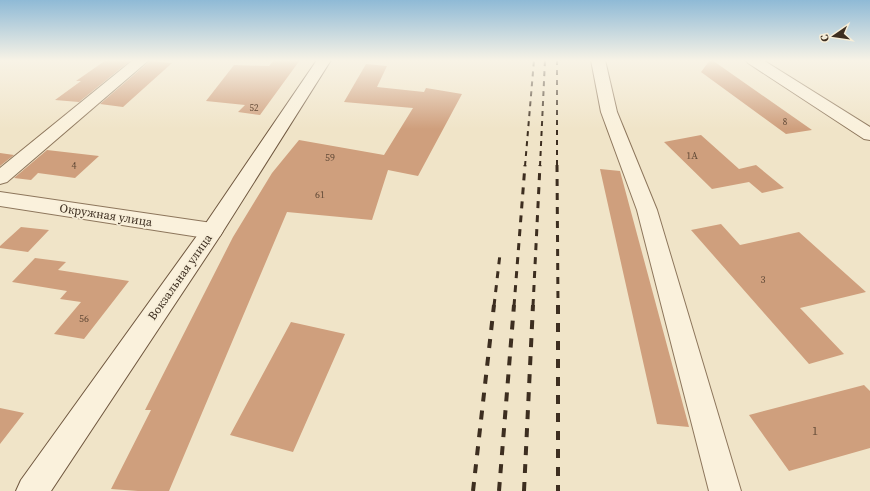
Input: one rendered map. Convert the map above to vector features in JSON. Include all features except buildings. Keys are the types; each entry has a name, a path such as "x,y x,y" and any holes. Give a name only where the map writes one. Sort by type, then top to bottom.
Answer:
{"street":[{"path":"0,178 114,83"},
{"name":"Вокзальная улица","path":"32,491 212,231 309,83"},
{"path":"603,83 609,112 647,210 725,491"},
{"path":"789,83 870,135"},
{"name":"Окружная улица","path":"0,199 212,231"}],"railway":[{"path":"525,166 532,83"},
{"path":"540,166 544,83"},
{"path":"557,83 557,165"},
{"path":"514,306 525,165"},
{"path":"533,306 540,165"},
{"path":"557,165 558,306"},
{"path":"494,306 500,254"},
{"path":"473,491 494,305"},
{"path":"499,491 514,305"},
{"path":"524,491 533,305"},
{"path":"558,306 558,491"}]}
